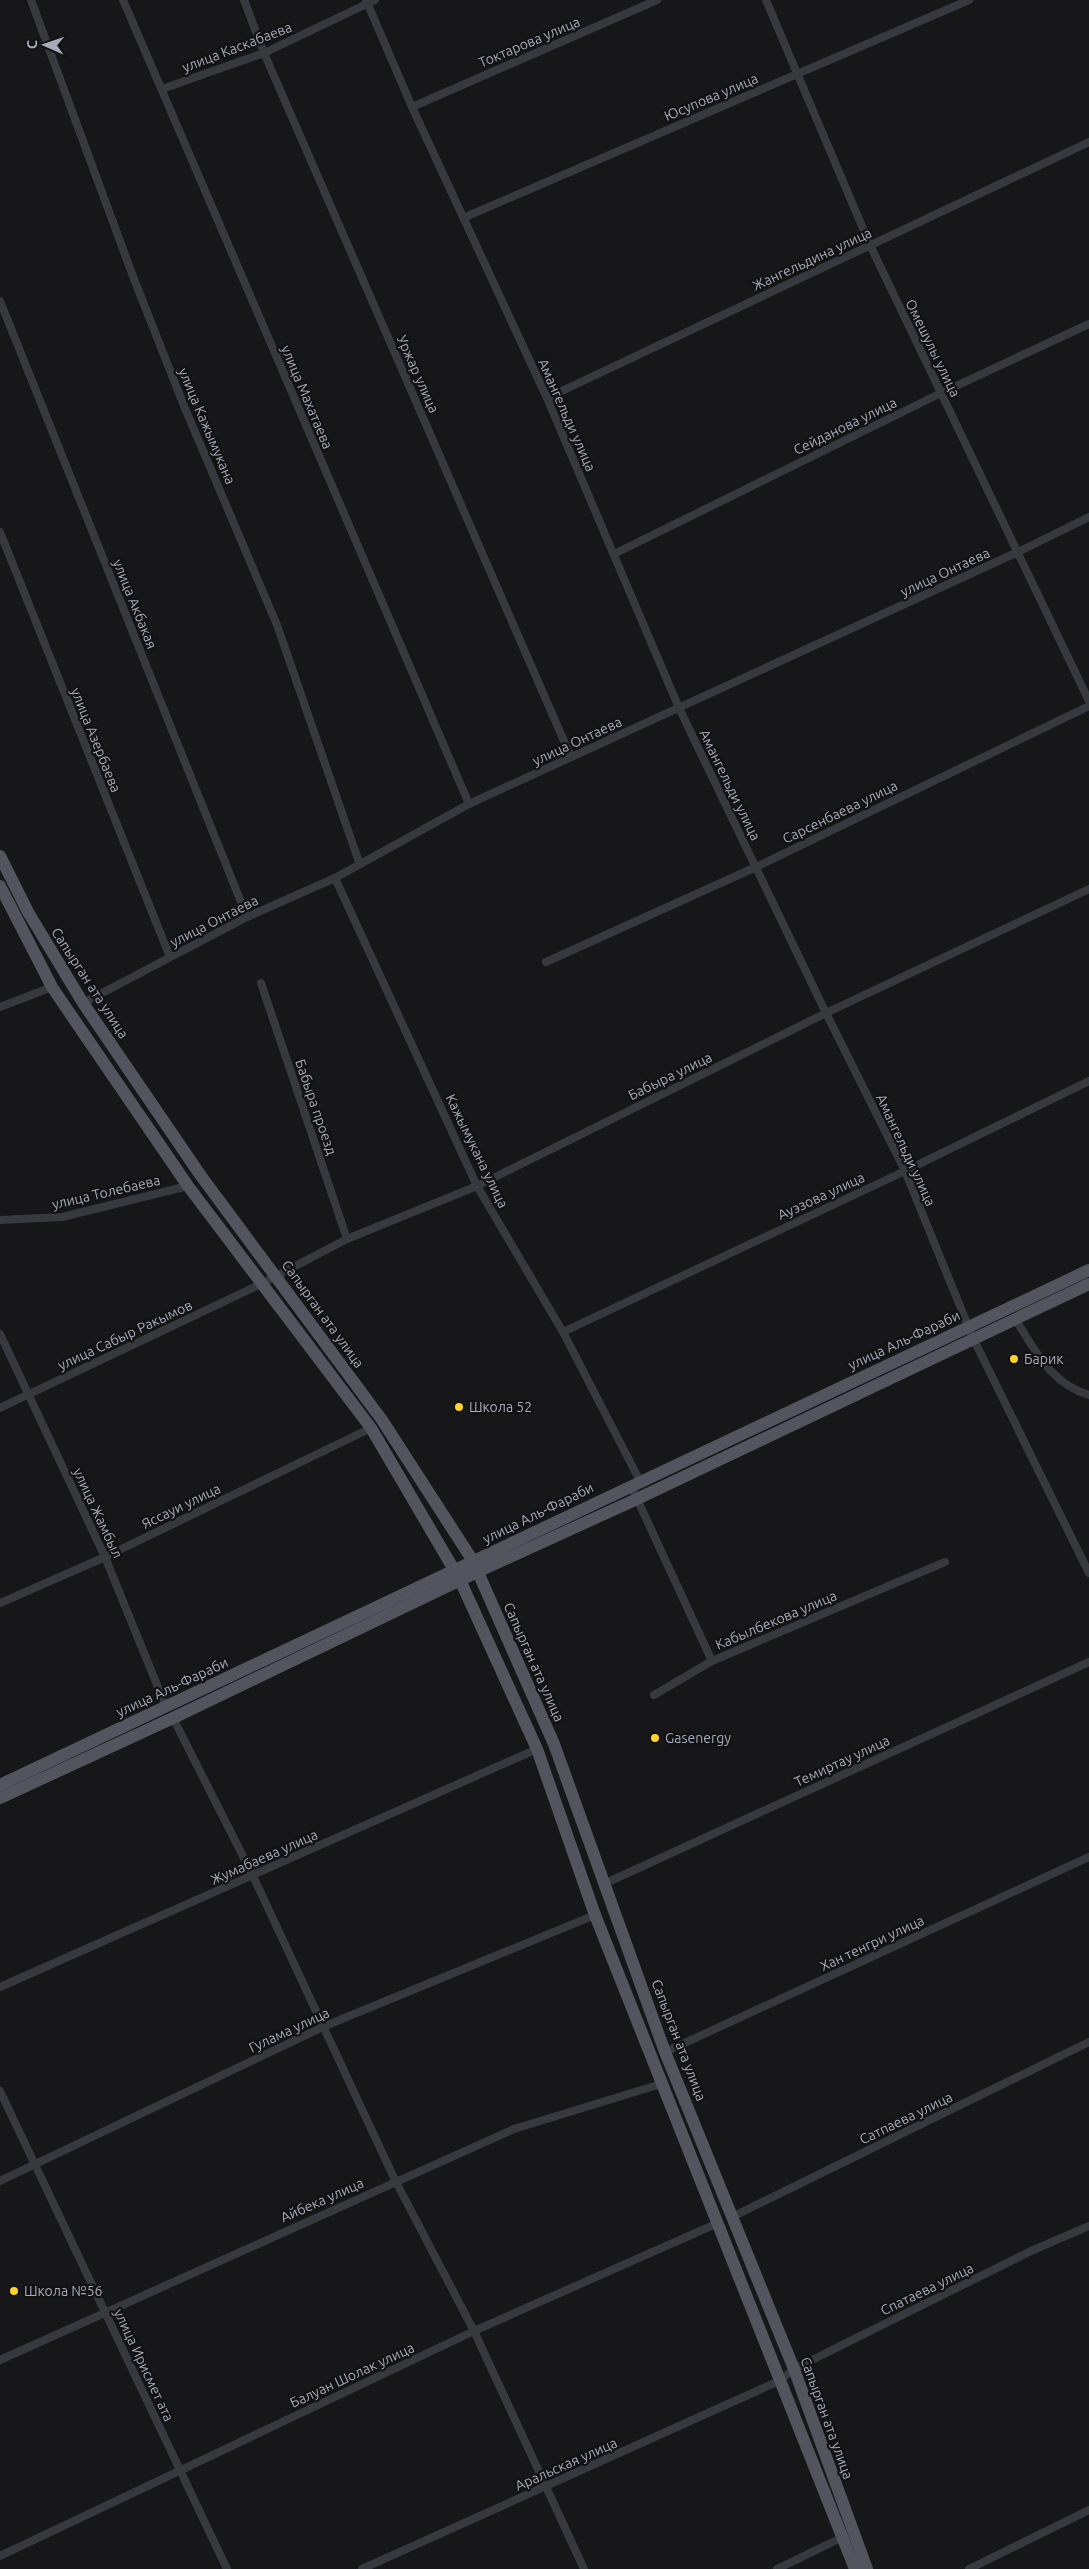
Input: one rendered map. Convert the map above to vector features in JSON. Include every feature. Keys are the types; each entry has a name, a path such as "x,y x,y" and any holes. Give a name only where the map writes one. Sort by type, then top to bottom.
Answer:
{"main road":[{"name":"Сапырган ата улица","path":"0,856 28,912 83,1003 202,1176 382,1420 475,1566 554,1744 606,1883 665,2052 734,2216 794,2369 867,2569"},
{"name":"Сапырган ата улица","path":"0,886 52,987 188,1186 371,1428 457,1575 537,1749 595,1915 779,2381 856,2569"},
{"name":"улица Аль-Фараби","path":"475,1566 637,1498 971,1332 1089,1270"},
{"name":"улица Аль-Фараби","path":"0,1798 174,1718 636,1483 971,1332 1015,1319 1089,1284"},
{"name":"улица Аль-Фараби","path":"0,1785 166,1707 457,1575"}],"street":[{"name":"улица Кажымукана","path":"31,0 148,315 277,625 359,862"},
{"name":"улица Махатаева","path":"123,0 469,804"},
{"name":"Уржар улица","path":"244,0 264,53 571,757"},
{"name":"Токтарова улица","path":"412,106 657,0"},
{"name":"Омешулы улица","path":"766,0 870,245 1089,701"},
{"name":"Юсупова улица","path":"463,218 969,0"},
{"name":"улица Каскабаева","path":"162,89 264,53 370,1"},
{"name":"Амангельди улица","path":"370,1 412,106 547,398 679,708 904,1171 971,1332 1089,1573"},
{"name":"Жангельдина улица","path":"547,398 1089,142"},
{"name":"улица Акбакая","path":"0,301 247,918"},
{"path":"0,324 9,321"},
{"name":"Сейданова улица","path":"614,554 941,393 1089,324"},
{"name":"улица Онтаева","path":"83,1003 247,918 334,878 359,862 469,804 1018,552 1089,516"},
{"name":"улица Азербаева","path":"0,532 170,957"},
{"name":"Сарсенбаева улица","path":"546,962 756,867 1089,706"},
{"name":"Кажымукана улица","path":"334,878 476,1186 563,1332 636,1483"},
{"name":"Бабыра улица","path":"261,1284 347,1239 476,1186 826,1013 1089,890"},
{"name":"Бабыра проезд","path":"261,983 347,1239"},
{"path":"0,1007 52,987"},
{"name":"Ауэзова улица","path":"563,1332 904,1171 1089,1080"},
{"name":"улица Толебаева","path":"0,1220 62,1217 188,1186"},
{"name":"улица Сабыр Ракымов","path":"0,1408 261,1284"},
{"path":"1015,1319 1054,1377 1075,1391 1089,1395"},
{"name":"улица Жамбыл","path":"0,1334 105,1557 166,1707"},
{"name":"Яссауи улица","path":"0,1603 105,1557 371,1428"},
{"name":"Кабылбекова улица","path":"636,1483 637,1498 712,1661 945,1562"},
{"path":"654,1696 712,1661"},
{"name":"Темиртау улица","path":"606,1883 1089,1662"},
{"path":"174,1718 325,2026 395,2180 474,2332 584,2569"},
{"name":"Жумабаева улица","path":"0,1987 537,1749"},
{"name":"Хан тенгри улица","path":"665,2052 1089,1858"},
{"name":"Гулама улица","path":"0,2181 325,2026 595,1915"},
{"name":"Сатпаева улица","path":"734,2216 1089,2042"},
{"name":"Айбека улица","path":"0,2360 395,2180 514,2129 662,2084"},
{"name":"улица Ирисмет ата","path":"0,2091 227,2569"},
{"name":"Балуан Шолак улица","path":"0,2556 180,2469 474,2332 718,2223"},
{"name":"Спатаева улица","path":"779,2381 794,2369 1031,2251 1089,2226"},
{"name":"Аральская улица","path":"362,2569 779,2381"},
{"path":"969,2569 1089,2510"},
{"path":"777,2569 843,2537"}],"place":[{"name":"Барик","path":"1014,1359"},
{"name":"Школа 52","path":"459,1407"},
{"name":"Gasenergy","path":"655,1738"},
{"name":"Школа №56","path":"14,2291"}]}
